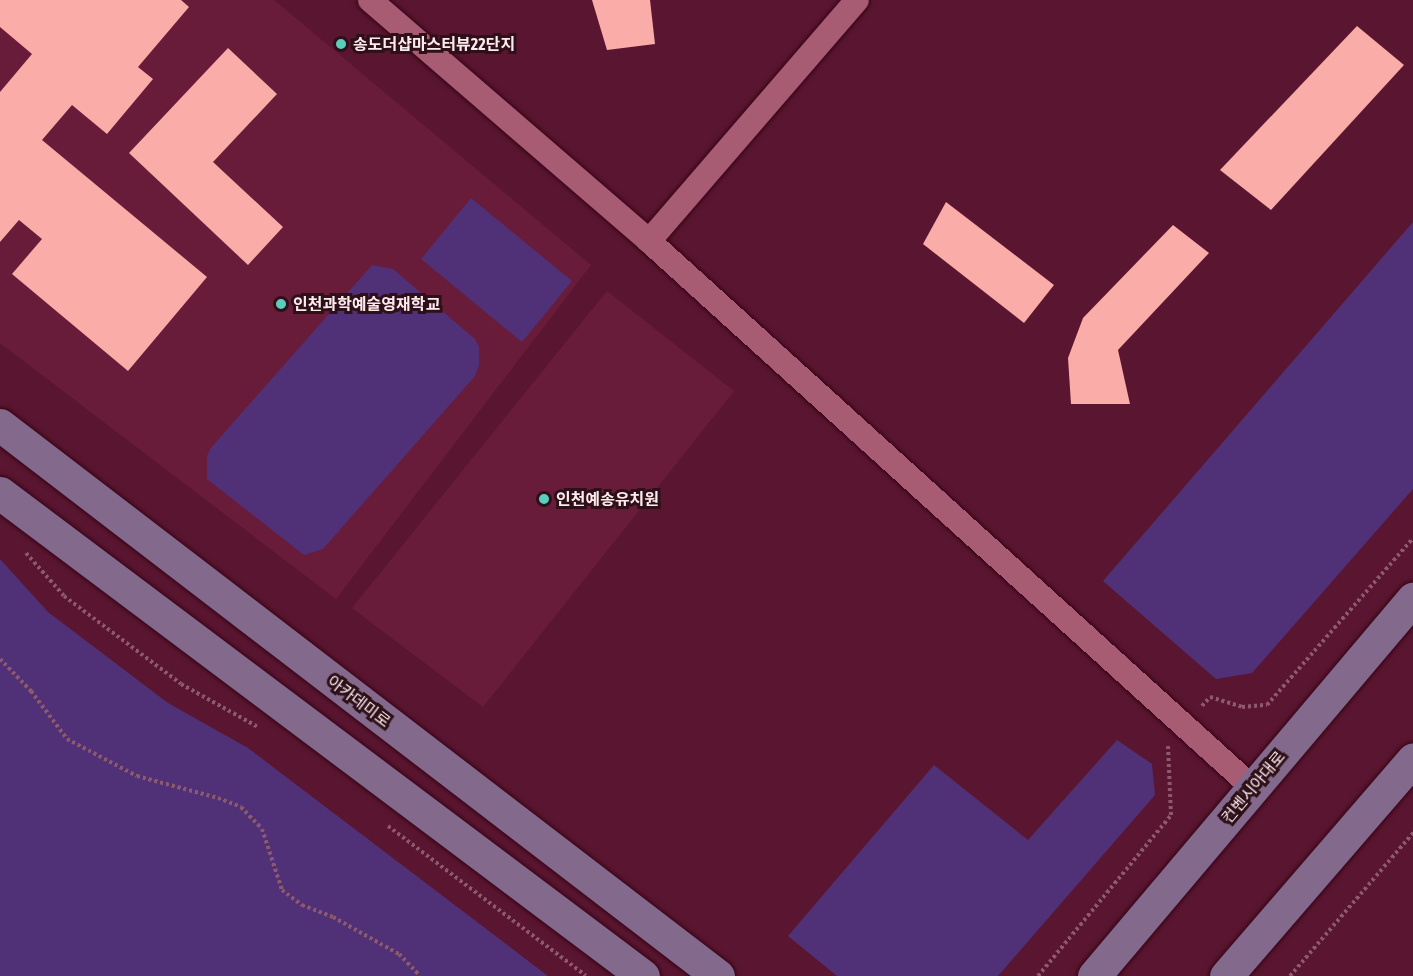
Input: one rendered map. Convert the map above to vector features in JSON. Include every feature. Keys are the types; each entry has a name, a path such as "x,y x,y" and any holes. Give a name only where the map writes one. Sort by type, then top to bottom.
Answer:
{"main road":[{"name":"아카데미로","path":"0,425 718,976"},
{"path":"0,493 643,976"},
{"name":"컨벤시아대로","path":"1094,976 1413,599"},
{"path":"1226,976 1413,759"}],"street":[{"path":"370,0 649,241 1252,787"},
{"path":"649,241 857,0"}],"path":[{"path":"1210,697 1242,707 1267,705 1413,538"},
{"path":"18,544 64,596 181,684 261,729"},
{"path":"0,659 31,691 67,739 137,776 219,798 241,807 262,829 282,890 302,905 333,917 399,954 420,976"},
{"path":"1038,976 1171,815 1168,744"},
{"path":"382,821 586,976"},
{"path":"1290,976 1413,833"}],"shaded area":[{"name":"인천과학예술영재학교","path":"0,0 274,0 591,265 336,599 0,343"},
{"path":"471,198 572,281 522,342 421,259"},
{"path":"1413,222 1413,489 1252,673 1216,679 1103,581"},
{"path":"372,265 393,269 475,339 479,347 479,365 475,376 323,549 304,555 207,479 207,456 210,449"},
{"name":"인천예송유치원","path":"607,291 734,391 483,707 352,608"},
{"path":"0,559 48,612 168,703 248,748 548,976 0,976"},
{"path":"1117,740 1152,764 1155,795 998,976 837,976 788,936 934,765 1028,840"}],"building":[{"path":"0,0 181,0 189,7 138,67 153,79 107,134 72,105 42,140 207,277 128,371 12,274 42,239 19,220 0,242 0,92 32,54 0,27"},
{"path":"592,0 650,0 655,44 607,50"},
{"path":"1357,26 1404,65 1271,210 1220,170"},
{"path":"228,48 277,94 213,162 283,227 248,265 129,153"},
{"path":"946,202 1054,285 1024,323 923,244"},
{"path":"1173,225 1209,253 1118,350 1130,404 1071,404 1068,358 1083,318"}],"place":[{"name":"송도더샵마스터뷰22단지","path":"341,44"},
{"name":"인천과학예술영재학교","path":"281,304"},
{"name":"인천예송유치원","path":"544,499"}]}
